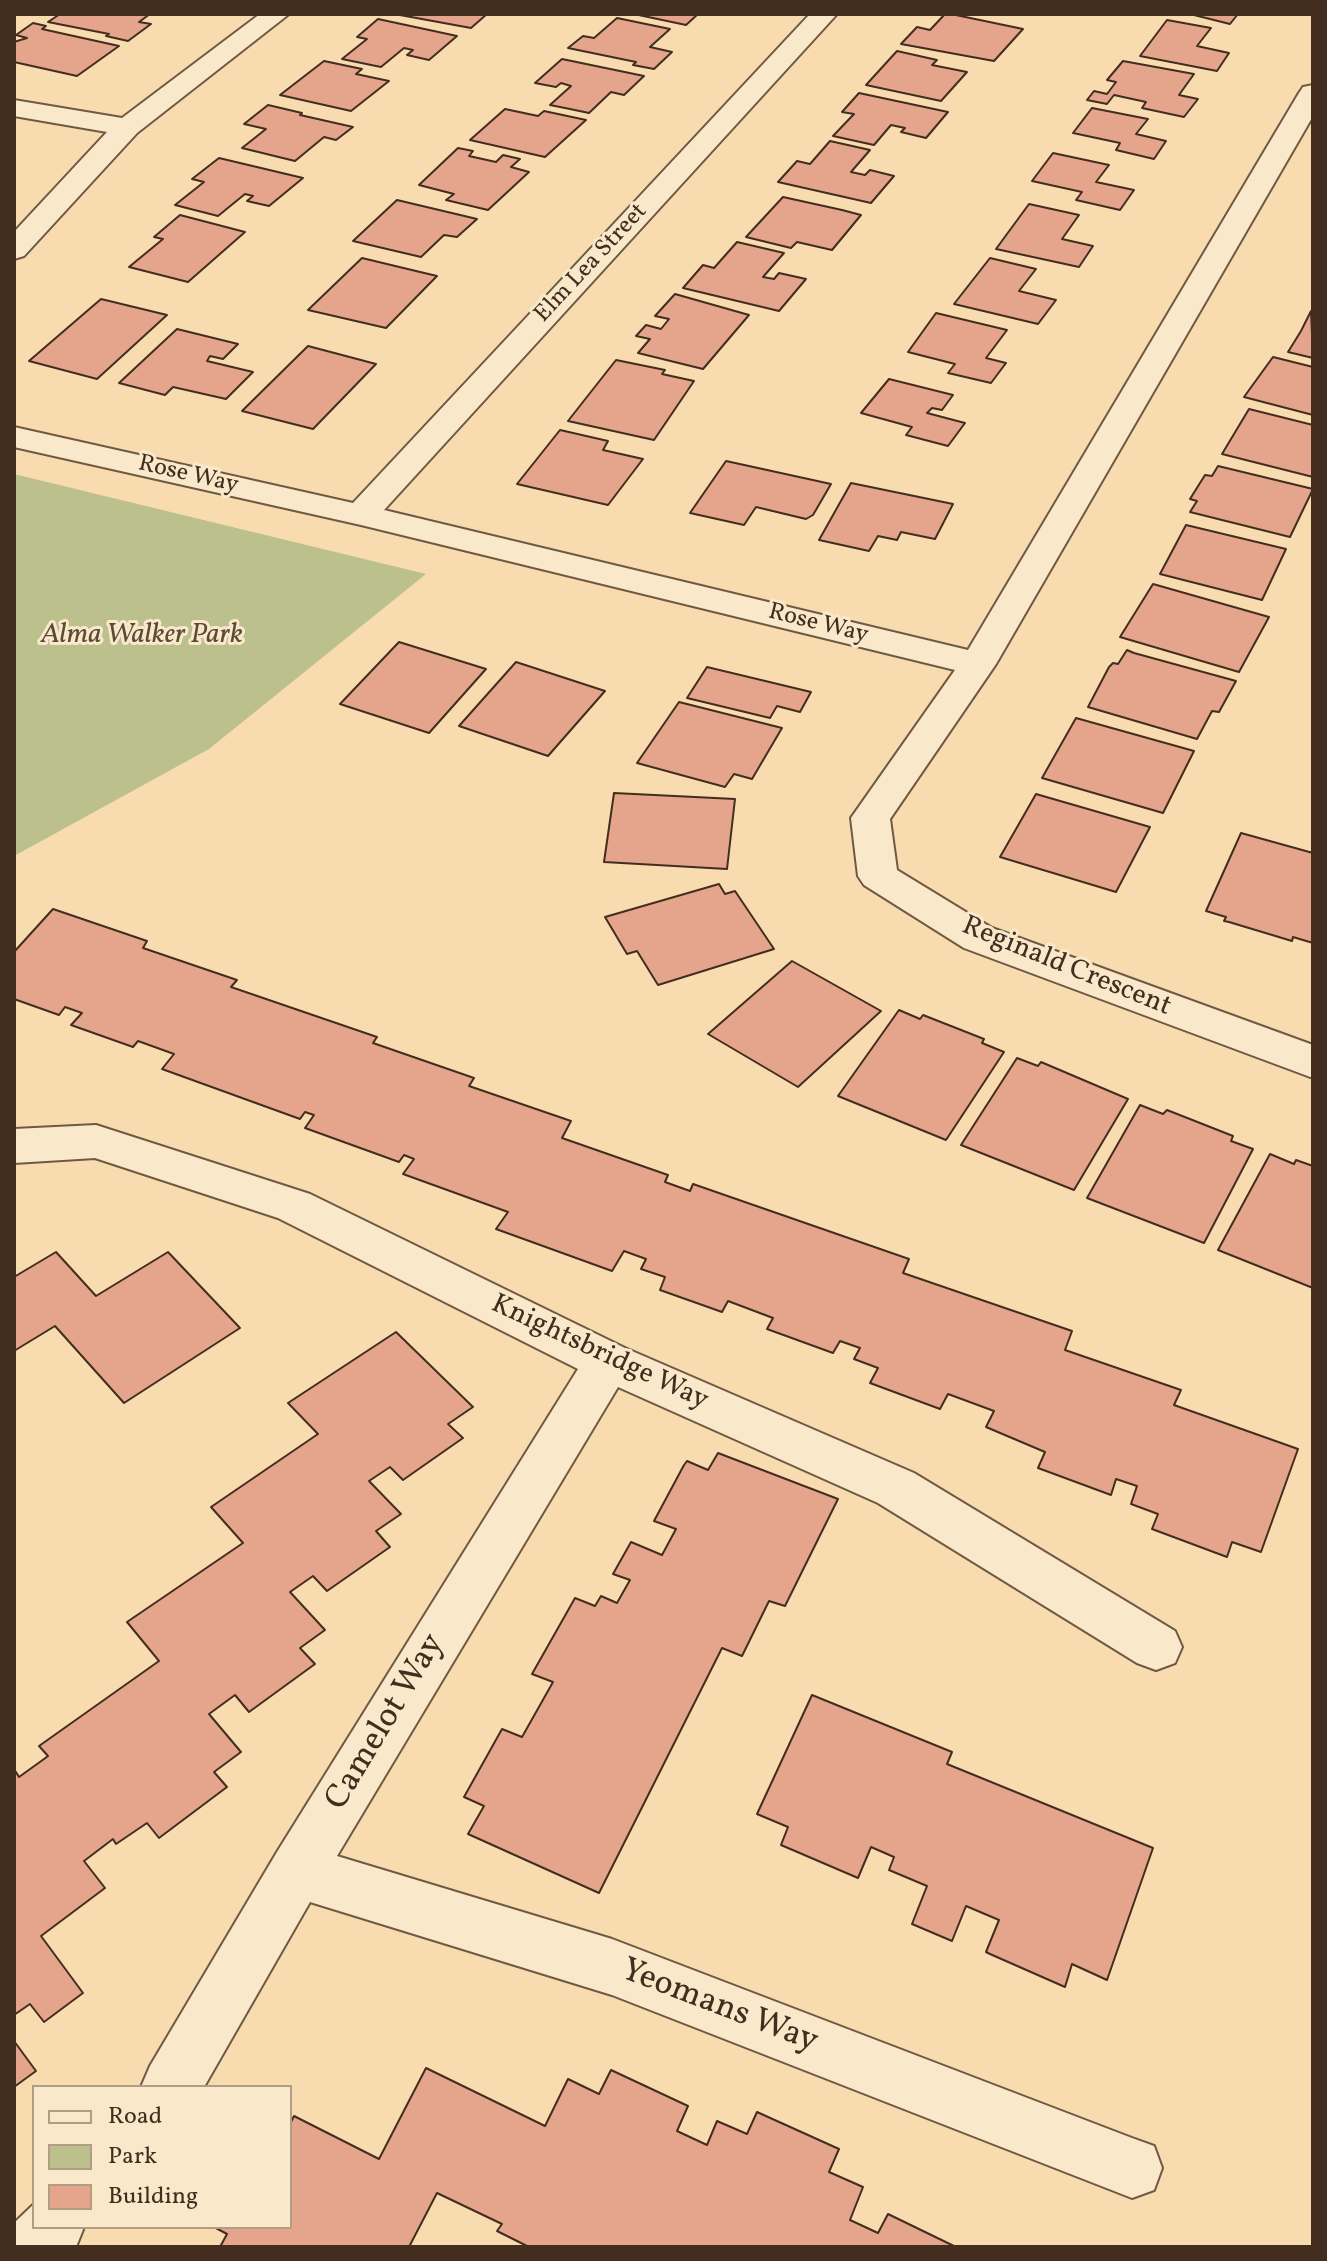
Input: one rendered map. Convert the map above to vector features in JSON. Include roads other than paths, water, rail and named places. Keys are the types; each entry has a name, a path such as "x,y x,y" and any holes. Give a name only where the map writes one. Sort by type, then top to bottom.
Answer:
{"street":[{"path":"14,250 127,127 276,14"},
{"name":"Elm Lea Street","path":"361,515 824,14"},
{"path":"978,664 1313,93"},
{"path":"14,108 127,127"},
{"name":"Rose Way","path":"14,437 361,515 978,664"},
{"name":"Reginald Crescent","path":"978,664 870,818 878,876 978,938 1313,1062"},
{"name":"Knightsbridge Way","path":"14,1146 96,1141 294,1206 608,1362 896,1488 1156,1647"},
{"name":"Camelot Way","path":"172,2085 297,1871 608,1362"},
{"name":"Yeomans Way","path":"297,1871 612,1967 1132,2168"},
{"path":"34,2247 51,2229"}],"park label":[{"name":"Alma Walker Park","path":"142,637"}]}
